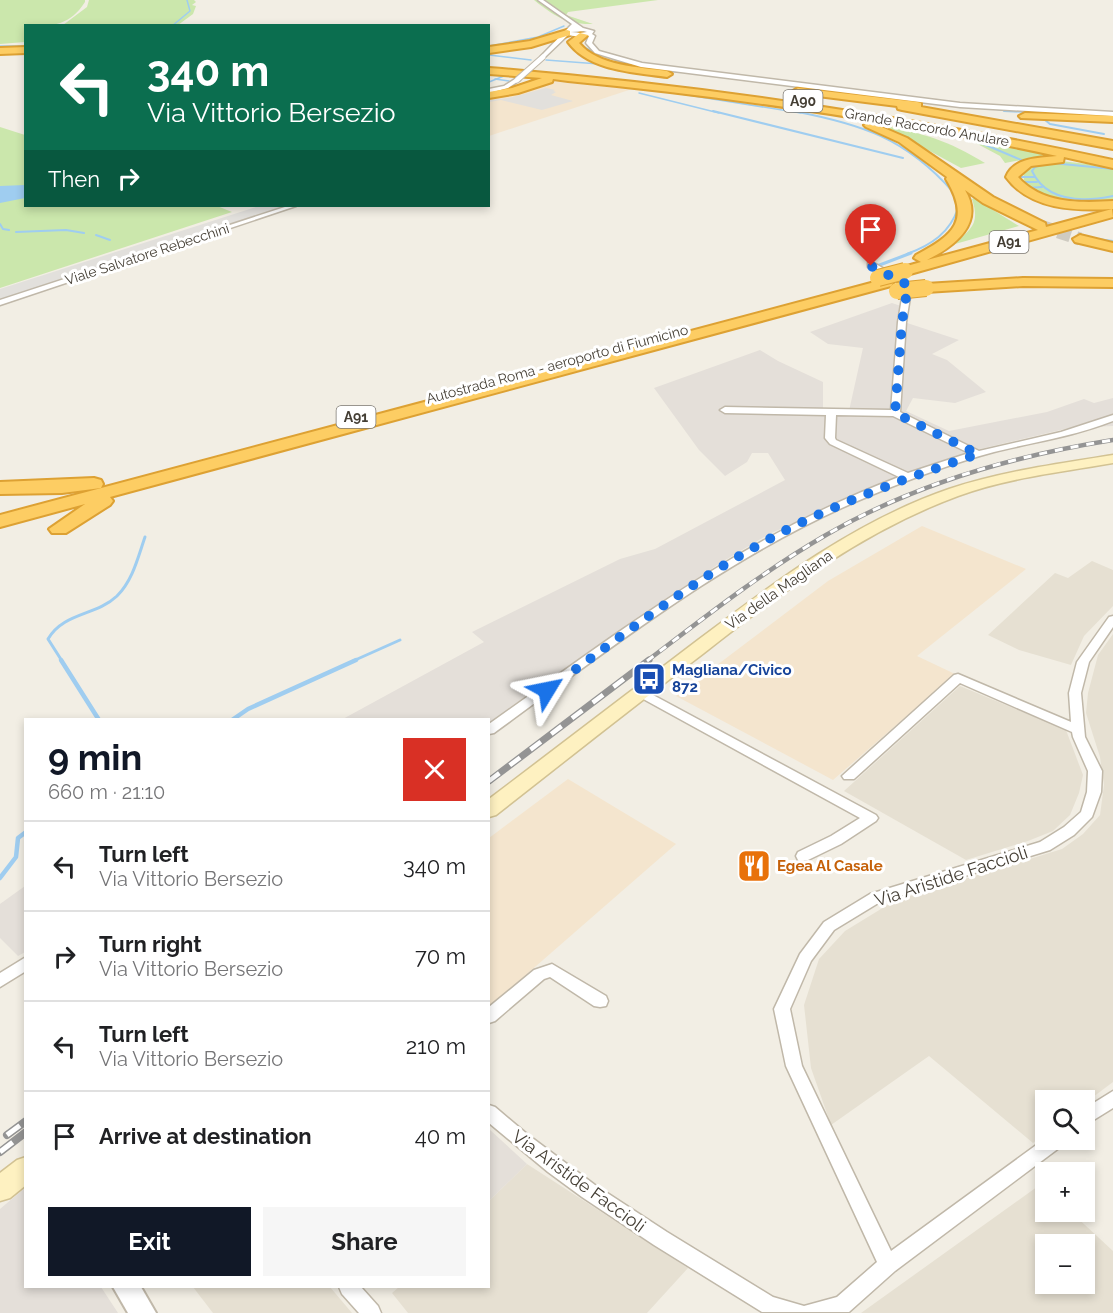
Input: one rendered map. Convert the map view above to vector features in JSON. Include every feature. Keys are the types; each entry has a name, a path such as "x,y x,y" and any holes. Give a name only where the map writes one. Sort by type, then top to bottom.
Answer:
{"highway":[{"path":"490,50 531,44 578,32"},
{"path":"578,32 574,45 596,58 624,67 692,78"},
{"path":"0,55 24,54"},
{"path":"522,61 555,64"},
{"name":"Grande Raccordo Anulare","path":"491,64 866,116 1113,165"},
{"name":"Grande Raccordo Anulare","path":"491,64 611,73 779,93 945,119 1113,152"},
{"name":"Grande Raccordo Anulare","path":"491,64 791,99 952,125 1113,157"},
{"name":"Grande Raccordo Anulare","path":"587,67 792,90 961,116 1113,145"},
{"path":"490,93 553,80 652,86"},
{"path":"792,90 975,112 1113,119"},
{"path":"734,96 837,115 877,128 913,146 997,206 1040,226"},
{"path":"1113,165 1046,160 1023,165 1012,176 1025,190 1049,200 1080,206 1113,206"},
{"path":"906,271 945,245 957,234 964,223 967,214 964,199 945,171"},
{"name":"Autostrada Roma - aeroporto di Fiumicino","path":"0,512 137,480 724,326 906,271 1113,213"},
{"name":"Autostrada Roma - aeroporto di Fiumicino","path":"906,271 1113,223"},
{"path":"1080,239 1113,247"},
{"path":"883,279 926,288 1113,278"},
{"name":"Autostrada Roma - aeroporto di Fiumicino","path":"0,521 137,480 883,279"},
{"path":"1050,282 1113,283"},
{"path":"0,488 72,487 137,480"},
{"path":"59,529 92,506 137,480"}],"main road":[{"name":"Via della Magliana","path":"490,809 640,692 832,553 952,493 995,481 1113,459"},
{"path":"0,1189 24,1171"}],"street":[{"path":"540,0 578,32 592,36 589,43 597,52 641,65 960,105 1113,114"},
{"path":"490,93 517,80 558,42 578,32"},
{"name":"Viale Salvatore Rebecchini","path":"0,303 291,207"},
{"path":"883,279 908,285 902,322 895,413"},
{"path":"725,410 895,413 978,454"},
{"path":"831,413 830,438 833,442 908,477"},
{"path":"490,729 728,562 763,542 837,506 908,477 978,454 1085,430 1113,418"},
{"name":"Via Aristide Faccioli","path":"888,1264 794,1066 782,1009 806,958 830,926 875,898 1046,846 1069,831 1087,814 1094,792 1095,771 1079,737 1075,693 1083,662 1113,619"},
{"path":"849,776 958,678 1079,730"},
{"path":"640,692 870,818 836,840 803,856"},
{"path":"0,981 24,964"},
{"path":"490,1015 539,974 552,970 600,1001"},
{"path":"1095,1111 1113,1098"},
{"name":"Via Aristide Faccioli","path":"490,1113 510,1131 616,1211 766,1309 798,1313"},
{"path":"811,1313 842,1305 888,1264 1043,1150"},
{"path":"127,1288 143,1313"},
{"path":"350,1288 371,1313"}],"shaded area":[{"path":"549,81 632,89 490,136 490,97"},
{"path":"546,88 555,90 553,91 556,92 551,95 573,101 542,110 501,100 490,102 490,100 509,98"},
{"path":"256,207 281,207 0,300 0,289"},
{"path":"892,303 901,306 898,320 959,340 932,354 947,360 986,392 955,403 913,398 906,411 949,431 1047,412 1084,399 1094,403 1113,398 1113,426 1069,428 980,449 893,480 769,534 717,565 490,724 490,718 345,718 484,642 472,632 620,559 655,549 785,480 768,453 752,453 747,462 725,476 699,450 654,388 760,350 823,382 823,409 849,411 863,348 828,344 810,332"},
{"path":"922,526 1026,569 917,656 955,674 833,780 676,696 828,581"},
{"path":"1092,561 1113,570 1113,606 1084,636 1071,665 1019,650 988,635 1055,573 1068,578"},
{"path":"1113,634 1113,1082 1095,1096 1095,1090 1035,1090 1035,1141 1033,1143 929,1056 831,1125 811,1068 804,1005 819,959 845,931 894,901 1062,849 1083,834 1100,815 1104,785 1100,757 1086,713 1088,693 1098,655"},
{"path":"960,686 1066,730 1083,775 1070,815 1053,831 966,860 844,791"},
{"path":"568,779 676,844 490,1006 490,837"},
{"path":"24,887 24,953 18,956 0,938 0,904"},
{"path":"490,1130 527,1164 490,1200"},
{"path":"527,1164 688,1268 647,1313 408,1313 392,1293 398,1288 490,1288 490,1200"},
{"path":"1035,1188 1035,1222 1082,1222 1095,1234 1035,1234 1035,1294 1095,1294 1095,1234 1113,1251 1113,1313 861,1313"},
{"path":"24,1189 24,1288 102,1288 118,1313 0,1313 0,1209"},
{"path":"194,1288 331,1288 352,1313 213,1313"}],"green space":[{"path":"0,0 85,0 79,10 66,21 55,24 24,24 24,42 0,44"},
{"path":"89,0 194,0 196,2 192,5 196,6 193,14 179,24 64,24 87,7"},
{"path":"534,0 658,0 568,12 566,15 593,24 584,24 561,18"},
{"path":"882,125 935,139 985,163 961,168"},
{"path":"0,127 24,135 24,207 220,207 232,212 0,288"},
{"path":"977,138 1080,159 1037,157 1005,163 1000,156 972,141"},
{"path":"1061,161 1113,167 1113,202 1053,199 1032,189 1024,180 1023,170 1031,165"},
{"path":"974,198 1019,226 955,244 975,220 972,199"}],"water":[{"path":"24,185 24,198 0,203 0,186"}],"waterway":[{"path":"174,24 190,11 187,0"},
{"path":"490,46 538,37 564,26"},
{"path":"587,37 581,42 582,46 605,56 641,66 678,72"},
{"path":"0,46 24,46"},
{"path":"490,55 531,60"},
{"path":"546,60 599,64"},
{"path":"490,75 504,76 496,79"},
{"path":"524,85 534,78 544,79"},
{"path":"490,82 496,79"},
{"path":"496,79 509,81"},
{"path":"627,87 632,88"},
{"path":"656,90 801,113"},
{"path":"841,92 902,100"},
{"path":"639,93 719,113"},
{"path":"915,102 1028,112"},
{"path":"713,111 903,158"},
{"path":"793,111 840,122 881,136 918,158 953,192"},
{"path":"1004,111 1028,112"},
{"path":"1028,112 1113,116"},
{"path":"1028,112 1038,113"},
{"path":"1045,120 1050,124 1104,134"},
{"path":"974,140 1026,162"},
{"path":"1052,163 1113,169"},
{"path":"1044,164 1035,167 1032,171 1039,182 1056,195 1078,199 1113,196"},
{"path":"1018,177 1035,177"},
{"path":"1021,182 1037,182"},
{"path":"1027,188 1042,187"},
{"path":"907,254 924,247 945,231 958,208"},
{"path":"0,224 3,229 9,230"},
{"path":"16,232 66,230 84,233"},
{"path":"96,235 110,240"},
{"path":"1098,239 1113,241"},
{"path":"877,266 911,253"},
{"path":"62,661 48,639 63,624 109,602 123,590 131,576 145,537"},
{"path":"353,661 400,640"},
{"path":"61,660 98,718"},
{"path":"235,718 248,709 356,660"},
{"path":"0,878 16,857 18,838 24,834"}],"tunnel":[{"path":"1040,226 1080,239"}],"railway":[{"path":"647,661 779,564 859,517 965,474 1038,454 1113,440"},
{"path":"490,780 649,660"},
{"path":"7,1135 24,1122"},
{"path":"0,1152 24,1134"}],"place":[{"name":"Magliana/Civico 872","path":"649,679"},
{"name":"Egea Al Casale","path":"754,866"}],"route":[{"path":"547,690 720,567 763,542 837,506 908,477 978,454 895,413 902,322 908,285 871,266"}]}
